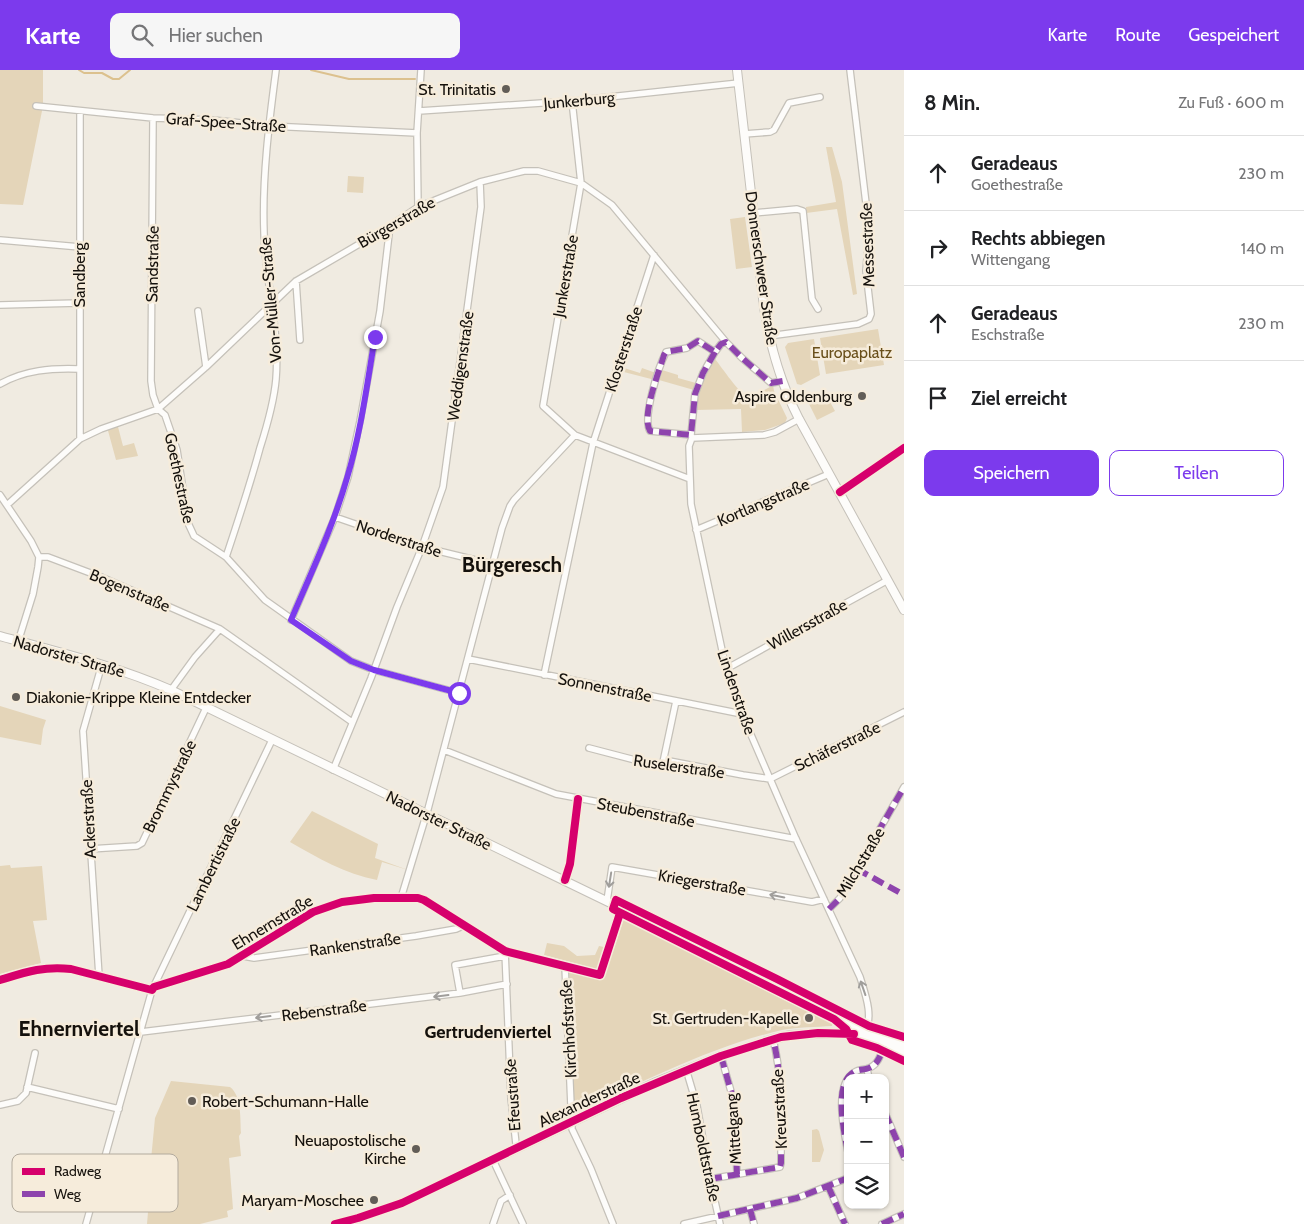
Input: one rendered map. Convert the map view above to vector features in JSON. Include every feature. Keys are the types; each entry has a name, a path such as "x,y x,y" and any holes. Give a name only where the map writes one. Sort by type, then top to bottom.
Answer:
{"street":[{"name":"Von-Müller-Straße","path":"226,557 273,401 277,358 264,232 265,180 276,70"},
{"path":"418,207 417,133 421,70"},
{"name":"Donnerschweer Straße","path":"737,70 769,336 783,381 800,419 904,610"},
{"name":"Messestraße","path":"769,336 858,324 869,319 871,314 866,271 869,233 868,220 850,70"},
{"name":"Junkerburg","path":"419,111 572,102 739,84"},
{"path":"744,134 770,132 774,130 789,103 820,97"},
{"name":"Junkerstraße","path":"572,102 581,183 543,406 575,435"},
{"name":"Graf-Spee-Straße","path":"36,106 153,118 417,133"},
{"name":"Sandberg","path":"80,111 80,439"},
{"name":"Sandstraße","path":"153,118 151,381 158,409"},
{"name":"Bürgerstraße","path":"6,505 80,439 101,429 158,409 206,367 296,281 390,226 418,207 480,182 524,170 538,171 581,183 612,205 726,342 770,383 783,381"},
{"name":"Weddigenstraße","path":"333,770 422,547 443,487 481,206 480,182"},
{"path":"754,213 797,209 803,212 812,299 818,309"},
{"path":"291,620 335,517 348,477 380,311 390,226"},
{"path":"0,240 80,247"},
{"name":"Klosterstraße","path":"544,674 593,443 654,255"},
{"path":"296,281 300,340"},
{"path":"0,305 79,304"},
{"path":"198,311 206,367"},
{"path":"715,352 698,341 687,348 666,352 651,398 648,421 650,431 692,437 764,435 775,432 800,419"},
{"name":"Lindenstraße","path":"726,342 721,344 715,352 703,373 695,394 692,437 689,446 692,504 696,530 726,669 742,714 796,839 860,977 866,996 869,1026 864,1035"},
{"path":"0,384 8,379 31,372 57,368 79,369"},
{"name":"Goethestraße","path":"158,409 164,415 177,450 187,519 191,532 199,540 226,557 241,572 256,592 291,620 351,661 374,670 459,693"},
{"path":"401,898 427,814 492,564 510,506 575,435 690,479"},
{"path":"840,492 904,448"},
{"name":"Kortlangstraße","path":"696,530 829,474"},
{"path":"0,495 31,541 39,557 33,594 18,642"},
{"name":"Norderstraße","path":"335,517 422,547 492,564"},
{"name":"Bogenstraße","path":"39,557 48,556 101,577 220,629 352,722"},
{"name":"Willersstraße","path":"726,669 888,580"},
{"path":"171,690 195,657 220,629"},
{"name":"Nadorster Straße","path":"0,636 102,664 141,677 171,690 785,988 850,1023 875,1043 904,1052"},
{"name":"Sonnenstraße","path":"468,659 742,714"},
{"name":"Ackerstraße","path":"99,976 83,731 102,664"},
{"path":"664,760 676,701"},
{"name":"Brommystraße","path":"90,849 137,846 142,843 206,708"},
{"name":"Schäferstraße","path":"770,779 904,712"},
{"name":"Lambertistraße","path":"106,1154 153,989 272,740"},
{"name":"Ruselerstraße","path":"589,748 662,767 664,760 770,779"},
{"name":"Steubenstraße","path":"444,750 562,796 796,839"},
{"name":"Milchstraße","path":"829,909 840,898 904,787"},
{"name":"Kriegerstraße","path":"607,901 612,868 812,902 824,899"},
{"name":"Ehnernstraße","path":"153,989 228,964 274,935 326,906 342,902 401,898 424,900 465,925 505,954 565,966 600,976 622,909"},
{"name":"Rankenstraße","path":"243,956 254,958 378,941 456,930 465,925"},
{"path":"460,994 456,965 505,954"},
{"name":"Efeustraße","path":"505,954 512,1098 516,1144 518,1148"},
{"name":"Kirchhofstraße","path":"565,966 572,1129 591,1169 613,1224"},
{"path":"0,980 42,968 71,969 153,989"},
{"name":"Rebenstraße","path":"141,1032 460,994 506,984"},
{"name":"Alexanderstraße","path":"335,1224 359,1221 402,1203 621,1098 686,1069 721,1056 774,1042 791,1035 818,1033 879,1037 904,1045"},
{"name":"Kreuzstraße","path":"710,1179 780,1167 780,1108 774,1042"},
{"path":"844,1130 843,1086 846,1078 876,1062 884,1046"},
{"path":"0,1105 22,1098 27,1087 35,1053"},
{"name":"Mittelgang","path":"721,1056 734,1102 737,1174"},
{"name":"Humboldtstraße","path":"686,1069 697,1106 720,1224"},
{"path":"866,1069 868,1074"},
{"path":"27,1087 119,1109"},
{"path":"888,1119 904,1157"},
{"path":"493,1160 523,1224"},
{"path":"684,1224 797,1198 844,1180"},
{"path":"828,1186 844,1224"},
{"path":"493,1224 501,1201 510,1195"},
{"path":"750,1209 754,1224"},
{"path":"882,1224 904,1214"}],"green space":[{"path":"0,70 43,70 43,106 23,205 0,204"},
{"path":"826,147 832,147 842,182 857,294 853,295 837,209 806,213 806,207 836,202"},
{"path":"348,176 364,177 363,193 347,192"},
{"path":"745,217 752,267 736,269 730,219"},
{"name":"Europaplatz","path":"878,329 884,365 826,374 820,338"},
{"name":"Europaplatz","path":"814,339 820,375 801,385 797,384 785,347 788,343"},
{"path":"715,359 743,393 754,394 773,385 787,418 785,423 765,430 742,432 741,409 696,410 700,390 698,389"},
{"path":"621,367 640,373 642,368 656,373 655,380 620,371"},
{"path":"662,370 678,375 678,378 696,383 694,390 659,380"},
{"path":"824,391 835,411 817,420 807,400"},
{"path":"117,423 123,446 134,443 138,456 116,460 107,427"},
{"path":"0,706 46,720 41,745 0,737"},
{"path":"312,811 378,844 375,858 408,870 382,862 377,880 354,874 332,865 290,842"},
{"path":"10,865 11,868 42,866 47,920 33,921 41,963 0,974 0,866"},
{"path":"625,916 833,1020 832,1026 782,1030 728,1046 676,1067 573,1114 573,1043 569,971 603,980"},
{"path":"547,943 564,946 577,956 595,955 599,946 604,947 597,969 544,955"},
{"path":"171,1081 230,1087 234,1091 237,1096 240,1115 241,1133 239,1136 241,1156 229,1158 233,1209 227,1211 228,1217 200,1224 147,1224 148,1212 178,1212 178,1154 152,1154 155,1118"},
{"path":"817,1129 824,1150 820,1162 812,1162 812,1130"}],"waterway":[{"path":"79,70 84,73 102,73 113,79 119,79 130,70"},
{"path":"311,70 349,79 415,79"}],"marked path":[{"path":"715,352 703,373 695,394 691,435 650,431 648,424 649,405 666,352 687,348 698,341 715,352 721,344 726,342 771,383 783,381"},
{"path":"829,909 840,898 904,787"},
{"path":"857,869 904,895"},
{"path":"710,1179 780,1167 781,1101 773,1039"},
{"path":"844,1132 842,1097 848,1078 858,1070 872,1067 879,1059 884,1046"},
{"path":"721,1056 734,1102 737,1174"},
{"path":"888,1119 904,1157"},
{"path":"718,1216 797,1198 844,1180"},
{"path":"828,1186 845,1224"},
{"path":"750,1209 754,1224"},
{"path":"882,1224 904,1214"}],"cycle path":[{"path":"840,492 904,448"},
{"path":"565,880 570,864 578,799"},
{"path":"0,980 35,970 61,968 152,990 154,987 228,964 313,912 342,902 374,898 418,898 424,900 505,951 600,975 620,913"},
{"path":"904,1037 869,1026 616,900 613,909 834,1019 846,1029 852,1040 877,1048 904,1061"},
{"path":"335,1224 402,1203 621,1098 721,1056 781,1037 818,1033 854,1034"}],"place":[{"name":"St. Trinitatis","path":"506,89"},
{"name":"Aspire Oldenburg","path":"862,396"},
{"name":"Diakonie-Krippe Kleine Entdecker","path":"16,697"},
{"name":"St. Gertruden-Kapelle","path":"809,1018"},
{"name":"Robert-Schumann-Halle","path":"192,1101"},
{"name":"Neuapostolische Kirche","path":"416,1149"},
{"name":"Maryam-Moschee","path":"374,1200"}],"district":[{"name":"Bürgeresch","path":"512,565"},
{"name":"Ehnernviertel","path":"79,1029"},
{"name":"Gertrudenviertel","path":"488,1032"}],"route":[{"path":"375,337 359,428 348,477 335,517 291,620 351,661 374,670 459,693"}]}
